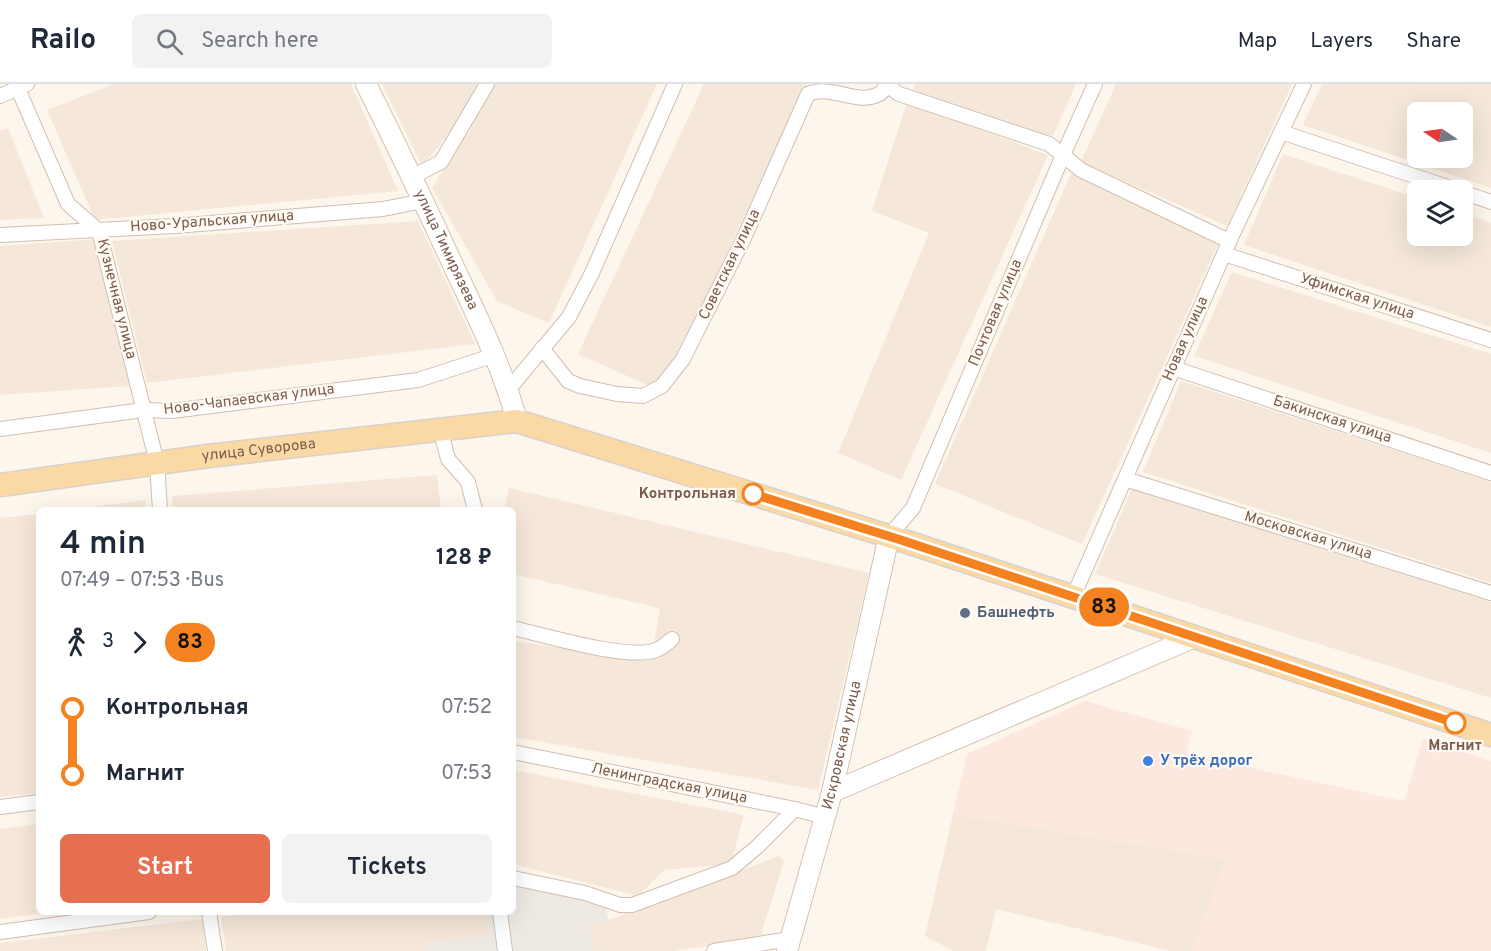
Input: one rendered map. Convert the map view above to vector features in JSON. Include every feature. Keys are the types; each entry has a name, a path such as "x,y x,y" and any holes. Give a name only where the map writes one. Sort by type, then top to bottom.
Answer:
{"main road":[{"name":"улица Тимирязева","path":"366,84 495,355 517,421"},
{"path":"517,421 889,536 1491,735"},
{"name":"улица Суворова","path":"0,485 157,463 517,421"},
{"name":"Искровская улица","path":"789,945 832,792 889,536"},
{"path":"832,792 1195,637"}],"street":[{"path":"412,177 441,162 487,84"},
{"path":"508,390 569,317 592,273 675,84"},
{"name":"Советская улица","path":"542,348 568,381 580,386 617,394 643,396 662,387 683,359 744,238 808,94 814,88 825,84 870,97 880,94 890,84"},
{"name":"Уфимская улица","path":"890,84 892,89 899,94 1049,144 1081,170 1226,247 1491,340"},
{"name":"Почтовая улица","path":"889,536 913,508 1095,84"},
{"name":"Новая улица","path":"1073,597 1226,247 1304,84"},
{"path":"0,96 21,85"},
{"name":"Кузнечная улица","path":"21,85 68,204 99,231 157,463 160,507"},
{"path":"1281,132 1427,180"},
{"path":"1473,196 1491,202"},
{"name":"Ново-Уральская улица","path":"0,235 99,231 383,209 423,201"},
{"name":"Ново-Чапаевская улица","path":"0,429 143,410 172,411 418,380 495,355"},
{"name":"Бакинская улица","path":"1173,368 1491,473"},
{"path":"440,429 448,459 468,482 474,507"},
{"name":"Московская улица","path":"1125,479 1491,593"},
{"path":"516,629 597,647 637,653 656,650 672,639"},
{"name":"Ленинградская улица","path":"516,753 825,817"},
{"path":"0,807 36,802"},
{"path":"516,879 585,893 620,905 632,905 732,868 795,809"},
{"path":"0,932 127,915"},
{"path":"209,915 214,951"},
{"path":"500,915 505,951"},
{"path":"714,951 789,945"}],"shaded area":[{"path":"114,84 351,84 398,191 95,220 47,110"},
{"path":"382,84 478,84 457,124 422,166"},
{"path":"492,84 657,84 549,323 497,301 432,188 465,132 468,134"},
{"path":"704,84 807,84 675,362 652,387 578,354"},
{"path":"916,84 1076,84 1051,140 912,92"},
{"path":"1116,84 1292,84 1227,226 1081,162"},
{"path":"1322,84 1491,84 1491,188 1473,180 1431,168 1473,168 1473,102 1407,102 1407,160 1303,125"},
{"path":"907,102 1048,155 901,480 838,453 929,233 872,211"},
{"path":"8,128 44,218 0,220 0,131"},
{"path":"1283,154 1407,195 1407,246 1473,246 1473,217 1491,223 1491,327 1244,245"},
{"path":"1073,169 1220,240 1082,544 935,484"},
{"path":"418,221 475,344 147,383 112,241"},
{"path":"97,239 131,386 0,395 0,246"},
{"path":"1232,272 1491,354 1491,453 1194,356"},
{"path":"1181,381 1491,481 1491,583 1143,472"},
{"path":"437,475 441,507 172,507 173,496"},
{"path":"509,488 869,573 818,790 516,738 516,641 651,661 660,608 516,575 516,507 505,507"},
{"path":"1132,489 1491,602 1491,698 1095,574"},
{"path":"145,500 146,507 91,507"},
{"path":"36,514 36,793 0,797 0,518"},
{"path":"1085,701 1192,731 1186,754 1404,801 1423,739 1491,761 1491,951 1192,951 1225,859 953,814 967,754"},
{"path":"516,771 744,815 731,864 664,870 638,896 516,865"},
{"path":"953,814 1226,859 1192,951 1171,951 996,909 986,951 954,951 925,936"},
{"path":"36,824 36,914 0,919 0,829"},
{"path":"779,856 784,861 760,938 675,951 593,951 588,924 609,920"},
{"path":"516,883 604,904 609,920 588,924 593,951 427,951 426,944 489,935 487,915 516,915"},
{"path":"235,915 487,915 489,935 427,944 427,951 226,951 221,917"},
{"path":"202,919 206,951 0,951 0,943"}],"bus line":[{"name":"83","path":"753,494 901,540 1455,723"}],"place":[{"name":"Контрольная","path":"753,494"},
{"name":"Башнефть","path":"965,613"},
{"name":"Магнит","path":"1455,723"},
{"name":"У трёх дорог","path":"1148,761"}]}
